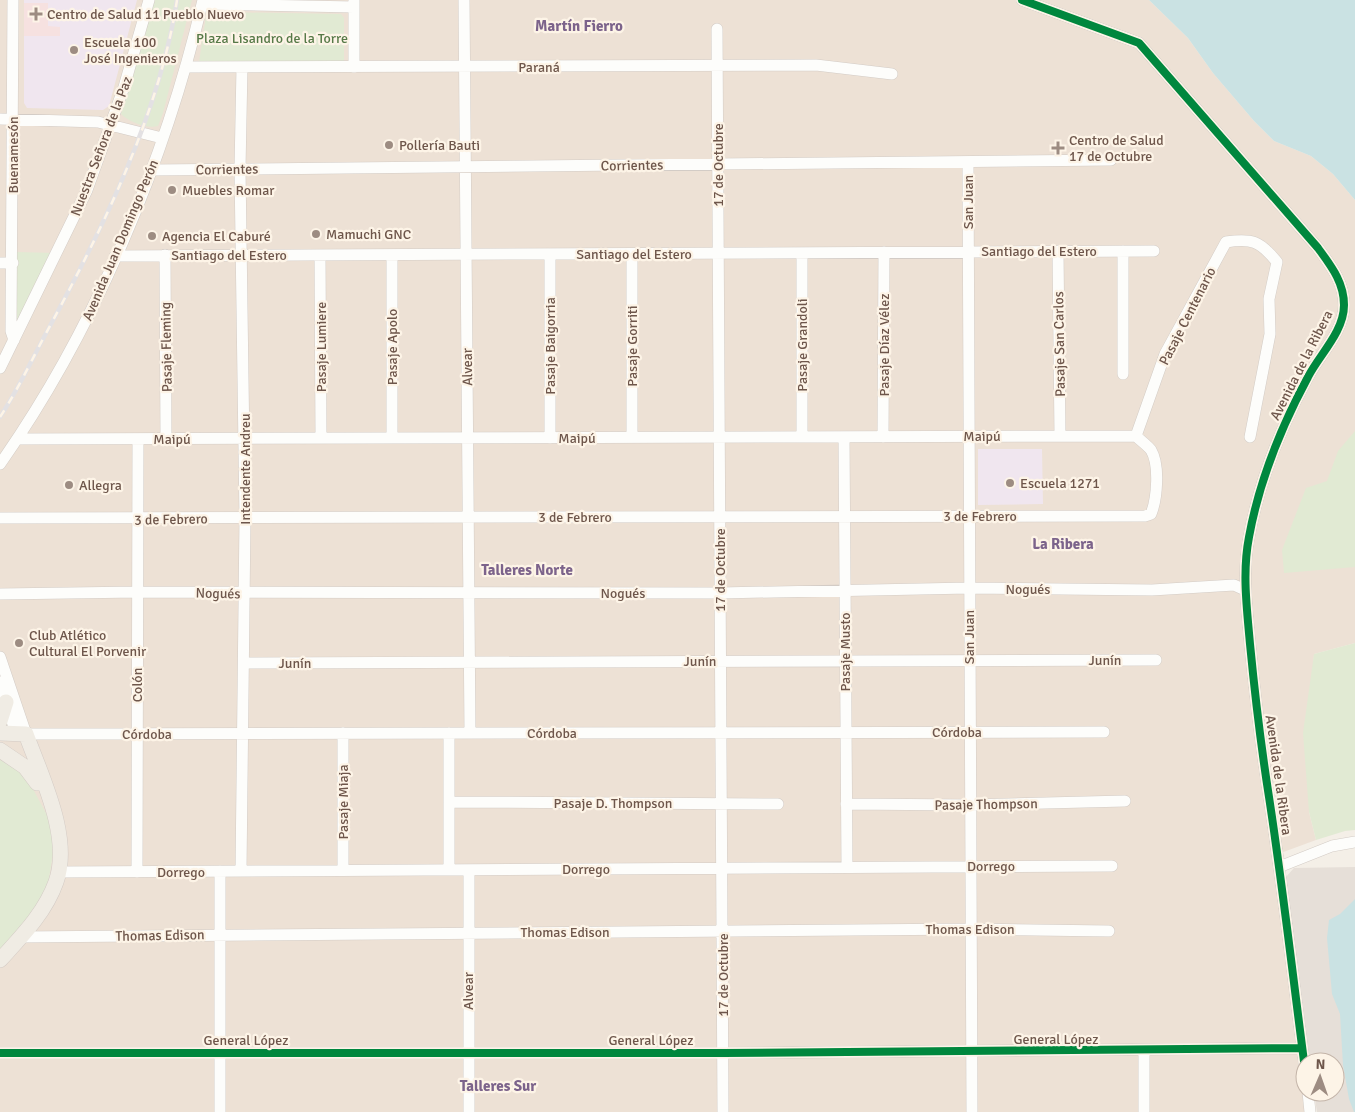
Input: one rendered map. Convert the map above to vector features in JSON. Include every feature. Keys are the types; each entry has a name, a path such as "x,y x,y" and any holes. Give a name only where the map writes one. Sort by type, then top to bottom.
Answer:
{"main road":[{"path":"0,721 6,702"},
{"name":"Córdoba","path":"0,733 21,734"},
{"path":"21,734 37,783 54,817"},
{"path":"0,960 39,913 56,883 59,872 59,838 51,800 21,734"},
{"path":"0,750 25,767 37,783"}],"street":[{"name":"Buenamesón","path":"13,0 13,263 11,331 14,340"},
{"name":"Nuestra Señora de la Paz","path":"0,368 87,190 111,124 142,28 149,0"},
{"name":"Alvear","path":"464,0 470,733"},
{"name":"Avenida de la Ribera","path":"1022,0 1139,43 1318,248 1340,280 1344,306 1339,325 1328,348 1308,376 1279,437 1259,495 1248,539 1245,590 1257,714 1303,1052"},
{"path":"203,2 354,3 354,67"},
{"name":"Avenida Juan Domingo Perón","path":"0,464 17,439 84,325 153,170 186,68 203,2"},
{"name":"17 de Octubre","path":"717,29 724,1112"},
{"name":"Paraná","path":"186,68 816,66 892,74"},
{"name":"Intendente Andreu","path":"241,871 245,518 243,256 240,169 242,68"},
{"path":"0,120 111,124 162,138"},
{"name":"Corrientes","path":"153,170 968,163 1111,160"},
{"name":"San Juan","path":"968,163 972,1112"},
{"name":"Pasaje Centenario","path":"1136,436 1165,354 1226,242 1245,239 1264,246 1277,262 1269,299 1270,334 1250,437"},
{"name":"Santiago del Estero","path":"115,256 1154,250"},
{"name":"Pasaje San Carlos","path":"1058,251 1060,436"},
{"path":"1123,251 1123,374"},
{"name":"Pasaje Díaz Vélez","path":"884,252 884,437"},
{"name":"Pasaje Grandoli","path":"802,253 802,437"},
{"name":"Pasaje Baigorria","path":"550,254 550,438"},
{"name":"Pasaje Gorriti","path":"632,254 632,438"},
{"name":"Pasaje Fleming","path":"165,255 166,439"},
{"name":"Pasaje Lumiere","path":"320,255 321,438"},
{"name":"Pasaje Apolo","path":"392,255 392,438"},
{"path":"0,263 13,263"},
{"name":"Maipú","path":"17,439 1136,436"},
{"name":"3 de Febrero","path":"0,518 1145,516 1151,514 1156,495 1154,459 1150,450 1136,436"},
{"name":"Pasaje Musto","path":"844,437 847,867"},
{"name":"Colón","path":"137,872 138,439"},
{"name":"Nogués","path":"0,594 138,592 720,593 969,588 1152,590 1234,585 1245,590"},
{"path":"0,657 21,734"},
{"name":"Junín","path":"244,663 1156,660"},
{"path":"0,682 6,702 21,734"},
{"name":"Córdoba","path":"21,734 1104,732"},
{"name":"Pasaje Miaja","path":"342,870 343,733"},
{"path":"449,733 449,870"},
{"name":"Pasaje Thompson","path":"846,804 970,805 1126,801"},
{"name":"Pasaje D. Thompson","path":"449,802 778,804"},
{"path":"1279,867 1332,846 1355,842"},
{"name":"Dorrego","path":"59,872 1112,866"},
{"name":"Alvear","path":"469,1112 468,933 470,870"},
{"path":"220,871 220,1112"},
{"name":"Thomas Edison","path":"20,937 972,929 1109,931"},
{"name":"General López","path":"0,1053 723,1053 1144,1051 1302,1048"},
{"path":"1144,1051 1144,1112"}],"shaded area":[{"path":"0,0 1149,0 1188,38 1213,73 1254,121 1274,141 1311,156 1333,174 1355,200 1355,643 1314,654 1309,812 1316,840 1278,854 1303,1052 1295,1052 1295,1102 1308,1102 1310,1112 0,1112"},
{"name":"Escuela 100 José Ingenieros","path":"24,0 137,0 109,106 103,110 27,108 24,103 24,36 59,36 59,27 48,27 48,3 24,3"},
{"name":"Centro de Salud 11 Pueblo Nuevo","path":"24,3 48,3 48,26 60,27 60,36 24,36"},
{"name":"Escuela 1271","path":"978,449 1042,449 1043,504 978,505"},
{"path":"1355,867 1355,1112 1317,1112 1316,1102 1345,1102 1345,1052 1309,1052 1286,877 1294,868"}],"green space":[{"path":"153,0 192,0 163,113 158,126 149,127 129,120 121,114"},
{"name":"Plaza Lisandro de la Torre","path":"216,12 341,14 344,18 344,61 338,64 199,62 206,16"},
{"path":"16,252 56,253 16,328"},
{"path":"1355,431 1355,567 1284,573 1282,550 1306,488 1327,481 1338,451"},
{"path":"1355,643 1355,830 1345,831 1316,840 1309,812 1303,733 1314,654"},
{"path":"0,757 25,774 48,817 54,848 48,884 39,905 0,953"}],"water":[{"path":"1149,0 1355,0 1355,200 1333,174 1311,156 1274,141 1254,121 1213,73 1188,38"},
{"path":"1355,899 1355,1112 1349,1099 1345,1076 1345,1052 1342,1052 1340,1014 1332,994 1327,938 1329,920 1340,914"}],"railway":[{"path":"0,417 91,248 128,167 158,84 177,0"}],"cycle path":[{"path":"1022,0 1139,43 1318,248 1328,261 1342,289 1344,305 1340,325 1298,396 1280,435 1265,475 1253,516 1247,550 1245,577 1256,702 1303,1052"},
{"path":"0,1053 723,1053 1302,1048"}],"place":[{"name":"Centro de Salud 11 Pueblo Nuevo","path":"36,14"},
{"name":"Escuela 100 José Ingenieros","path":"74,50"},
{"name":"Pollería Bauti","path":"389,145"},
{"name":"Centro de Salud 17 de Octubre","path":"1058,148"},
{"name":"Muebles Romar","path":"172,190"},
{"name":"Mamuchi GNC","path":"316,234"},
{"name":"Agencia El Caburé","path":"152,236"},
{"name":"Escuela 1271","path":"1010,483"},
{"name":"Allegra","path":"69,485"},
{"name":"Club Atlético Cultural El Porvenir","path":"19,643"}],"district":[{"name":"Martín Fierro","path":"579,26"},
{"name":"La Ribera","path":"1063,544"},
{"name":"Talleres Norte","path":"527,570"},
{"name":"Talleres Sur","path":"498,1086"}]}
